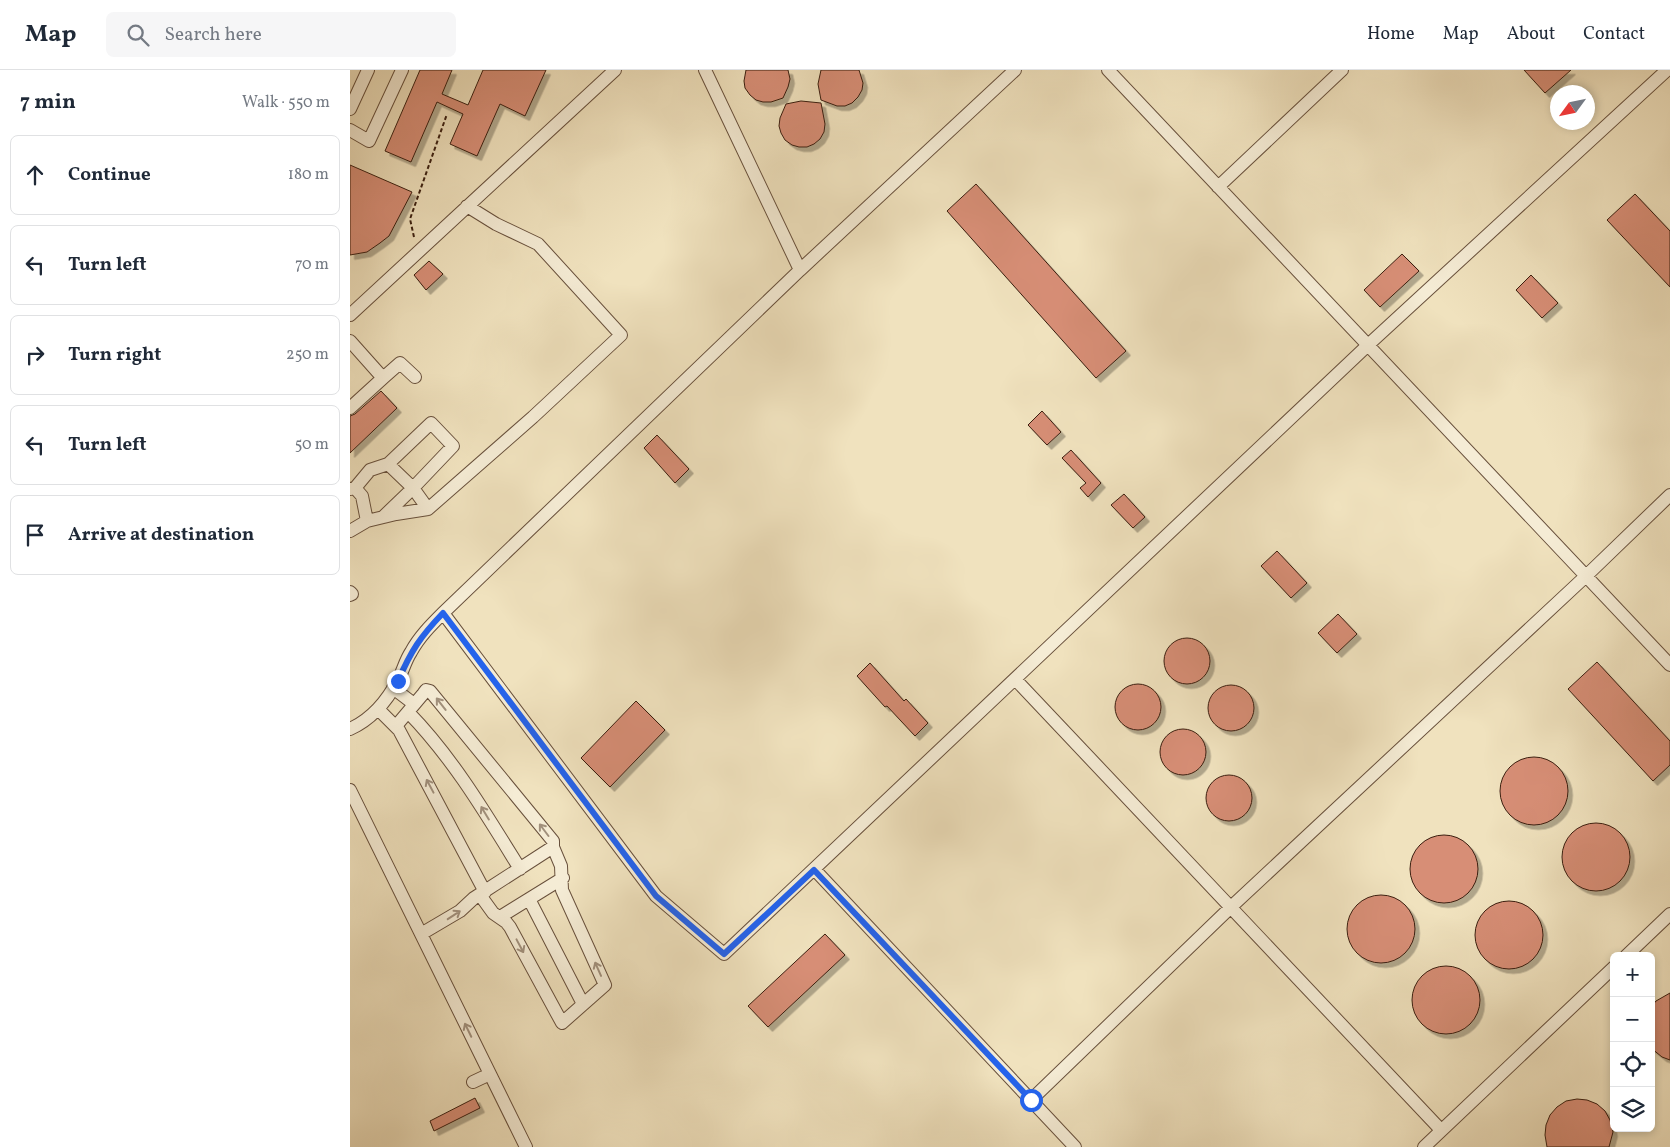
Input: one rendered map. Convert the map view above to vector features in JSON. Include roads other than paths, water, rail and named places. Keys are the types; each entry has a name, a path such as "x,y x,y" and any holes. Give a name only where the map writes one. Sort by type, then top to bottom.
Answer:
{"lane":[{"path":"350,109 368,70"},
{"path":"350,130 369,141 402,70"},
{"path":"350,315 615,70"},
{"path":"705,70 800,270"},
{"path":"354,727 377,711 393,688 410,652 443,613 800,270 1016,70"},
{"path":"1108,70 1670,665"},
{"path":"443,613 656,896 724,954 1368,345 1667,70"},
{"path":"1218,187 1336,72"},
{"path":"350,531 367,521 428,509 533,417 621,335 538,244 496,224 467,206"},
{"path":"350,341 383,378"},
{"path":"350,408 400,363 415,377"},
{"path":"367,521 362,496 352,489 370,470 388,464 431,423 453,446 382,517"},
{"path":"388,464 413,488 428,509"},
{"path":"1031,1100 1231,907 1586,576 1670,495"},
{"path":"1015,679 1441,1130"},
{"path":"393,688 411,708 481,805 520,869"},
{"path":"377,711 396,726 411,750 480,895 488,907 510,927 562,1024 605,985 562,890 562,866 553,847 553,842 430,691 426,690 396,726"},
{"path":"350,790 426,931 490,1074 526,1147"},
{"path":"426,931 460,911 480,895 553,847"},
{"path":"814,870 1075,1147"},
{"path":"500,917 563,878"},
{"path":"529,899 583,1004"},
{"path":"1630,952 1670,914"},
{"path":"1424,1147 1610,971"},
{"path":"473,1082 490,1074"}]}
